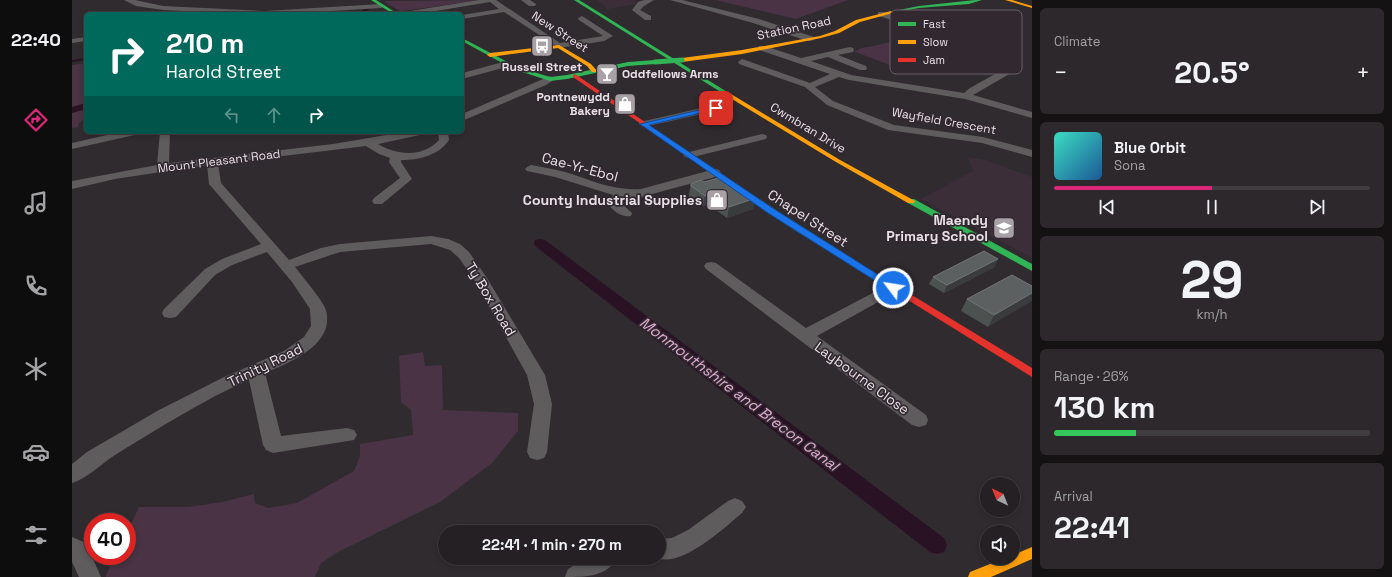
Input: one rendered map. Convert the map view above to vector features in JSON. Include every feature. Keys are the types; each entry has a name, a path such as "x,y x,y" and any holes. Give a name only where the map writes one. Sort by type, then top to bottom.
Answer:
{"street":[{"path":"128,0 149,6 230,12"},
{"path":"373,0 392,12"},
{"path":"417,12 492,0"},
{"name":"New Street","path":"492,0 589,65 594,71"},
{"path":"525,0 532,4"},
{"name":"Cwmbran Drive","path":"576,0 687,70 838,161 1032,268"},
{"path":"648,18 636,10 641,4 650,0"},
{"path":"674,0 756,21 811,39"},
{"name":"Station Road","path":"903,10 919,7 969,3 980,0"},
{"path":"1007,0 1032,7"},
{"path":"174,12 202,2"},
{"path":"292,12 381,6"},
{"path":"464,17 506,10"},
{"name":"Station Road","path":"550,79 575,76 628,64 682,60 811,39 832,34 858,21 890,12"},
{"path":"881,14 890,16"},
{"path":"490,54 559,46 604,39 610,36 582,18"},
{"path":"72,41 84,39"},
{"path":"464,40 507,64 550,79"},
{"path":"762,48 837,74 966,96 1032,115"},
{"path":"800,61 850,50"},
{"path":"830,54 863,68"},
{"path":"742,62 810,86 837,74"},
{"path":"464,75 507,64"},
{"path":"966,96 973,90 1003,74"},
{"name":"Chapel Street","path":"575,76 715,174 826,247 1032,373"},
{"path":"464,117 544,83 550,79"},
{"name":"Wayfield Crescent","path":"810,86 811,89 830,103 892,128 983,140 1032,154"},
{"path":"644,124 716,108"},
{"path":"72,146 126,134"},
{"path":"163,168 165,134"},
{"name":"Mount Pleasant Road","path":"72,185 116,175 368,142 410,134"},
{"path":"368,142 380,150 397,156 416,154 436,148 444,140 443,134"},
{"path":"689,155 762,137"},
{"path":"378,201 406,179 395,162 395,158 397,156"},
{"name":"Trinity Road","path":"72,475 94,458 166,415 256,370 290,356 310,342 319,326 318,309 270,246 215,184 212,162"},
{"name":"Cae-Yr-Ebol","path":"531,169 560,174 621,193 641,193 715,174"},
{"name":"Cae-Yr-Ebol","path":"621,193 614,204 626,213"},
{"name":"Ty Box Road","path":"285,266 326,251 340,248 431,240 443,242 455,247 464,255 480,278 536,375 543,404 537,452"},
{"path":"170,313 210,272 227,262 270,246"},
{"name":"Laybourne Close","path":"711,266 919,420"},
{"name":"Laybourne Close","path":"805,336 893,288"},
{"path":"256,370 273,445 347,435"},
{"path":"666,549 674,548 696,537 735,507"},
{"path":"72,547 78,550 90,577"},
{"path":"975,577 1032,553"},
{"path":"576,577 595,565"}],"shaded area":[{"path":"480,0 404,11 400,11 384,1"},
{"path":"597,0 635,0 636,4 608,9"},
{"path":"715,0 848,0 796,19"},
{"path":"890,42 890,65 853,51 859,50 858,49"},
{"path":"84,63 84,119 79,123 78,127 72,128 72,65"},
{"name":"Maendy Primary School","path":"968,157 985,160 1032,177 1032,258 921,199 973,171"},
{"path":"423,352 425,366 442,365 443,410 518,413 518,431 492,463 440,502 338,552 321,563 315,577 106,577 111,565 136,565 136,513 139,507 188,507 222,502 254,494 255,503 268,508 297,503 354,471 360,456 360,444 413,435 411,410 401,402 399,356"}],"building":[{"path":"722,177 756,198 729,207 710,194 705,196 691,186 691,184 701,180 704,182"},
{"path":"984,251 998,259 947,285 933,277"},
{"path":"1012,275 1032,286 1032,293 994,315 967,299"}],"waterway":[{"path":"361,12 368,9"},
{"path":"72,61 84,59"},
{"name":"Monmouthshire and Brecon Canal","path":"72,110 84,107"},
{"name":"Monmouthshire and Brecon Canal","path":"540,243 937,545"}],"traffic: fast":[{"path":"373,0 393,12"},
{"path":"576,0 729,95"},
{"path":"902,10 919,7 969,3 980,0"},
{"path":"464,40 515,68 550,79 567,77 628,64 655,62"},
{"path":"655,62 682,60"},
{"path":"707,167 799,229 869,272"},
{"path":"911,201 1032,268"}],"traffic: slow":[{"path":"1007,0 1032,7"},
{"path":"682,60 742,52 821,37 837,32 858,21 890,12"},
{"path":"490,55 559,46 589,65 594,71"},
{"path":"729,95 838,161 911,201"},
{"path":"975,577 1032,553"}],"traffic: jam":[{"path":"575,76 707,167"},
{"path":"869,272 1032,373"}],"place":[{"name":"Russell Street","path":"542,46"},
{"name":"Oddfellows Arms","path":"607,74"},
{"name":"Pontnewydd Bakery","path":"625,104"},
{"name":"County Industrial Supplies","path":"717,200"},
{"name":"Maendy Primary School","path":"1004,228"}],"route":[{"path":"716,108 644,124 771,211 846,260 893,288"}]}
